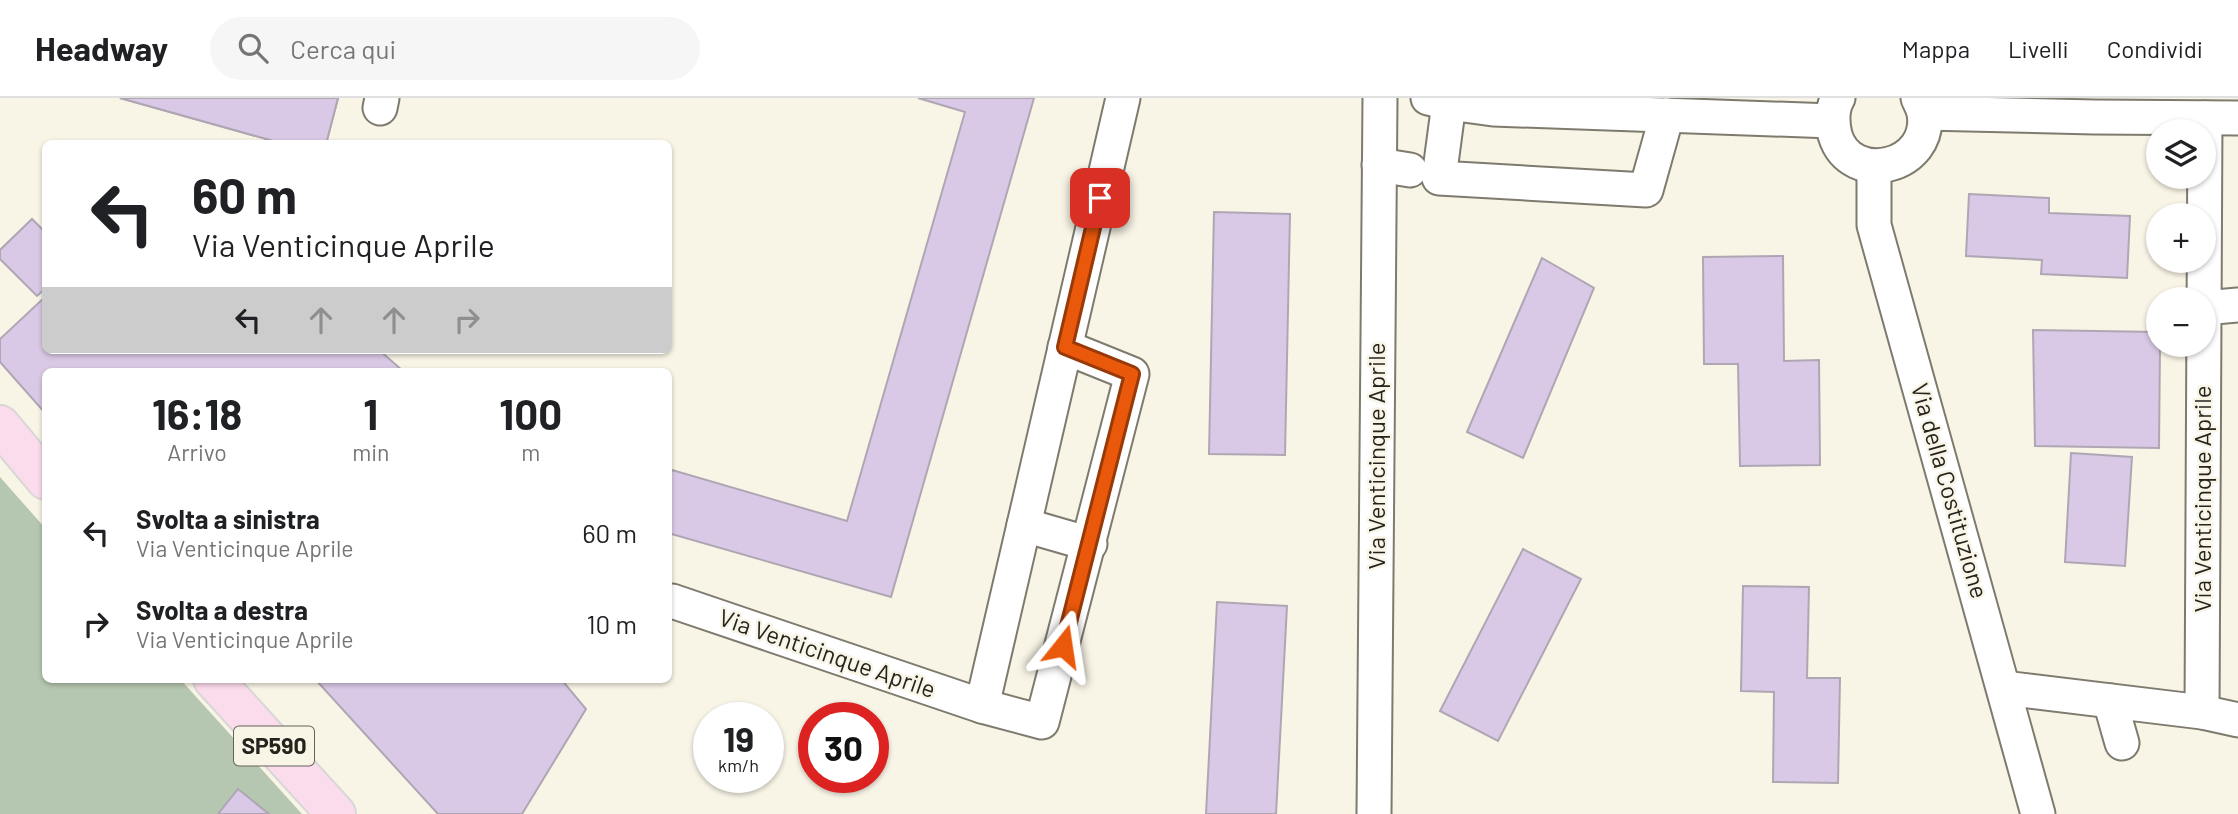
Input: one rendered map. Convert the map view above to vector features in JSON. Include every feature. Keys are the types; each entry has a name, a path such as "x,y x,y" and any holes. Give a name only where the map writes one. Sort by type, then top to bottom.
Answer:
{"main road":[{"path":"0,425 42,475"},
{"name":"SP590","path":"217,683 336,814"}],"street":[{"path":"982,706 1123,98"},
{"name":"Via Venticinque Aprile","path":"1374,814 1394,167 1380,98"},
{"path":"1667,115 1646,190 1439,178 1439,101 1493,109 1667,115 1835,109 1839,146 1857,162 1874,167 1893,164 1912,152 1923,134 1921,105 2238,118"},
{"name":"Via Venticinque Aprile","path":"2204,287 2205,118"},
{"name":"Via della Costituzione","path":"1874,167 1874,225 2038,814"},
{"path":"2216,307 2238,305"},
{"name":"Via Venticinque Aprile","path":"672,601 982,706 1042,722 1132,374 1065,347"},
{"name":"Via Venticinque Aprile","path":"2202,712 2204,357"},
{"path":"1024,525 1090,544"},
{"path":"2004,688 2202,712 2238,720"},
{"path":"2110,701 2122,743"}],"green space":[{"path":"0,477 42,525 42,683 184,683 302,814 0,814"}],"building":[{"path":"120,98 338,98 327,140 270,140"},
{"path":"120,98 338,98 327,140 270,140"},
{"path":"918,98 1034,98 891,597 672,534 672,470 847,521 965,112"},
{"path":"1969,194 2049,198 2049,213 2130,216 2127,278 2041,274 2042,260 1966,256"},
{"path":"1214,212 1290,214 1285,455 1209,454"},
{"path":"32,219 42,229 42,292 37,296 0,259 0,250"},
{"path":"1783,256 1784,361 1819,360 1820,465 1740,466 1738,364 1704,364 1703,257"},
{"path":"1542,258 1594,288 1523,458 1467,432"},
{"path":"42,300 42,354 384,354 400,368 42,368 42,410 0,362 0,339"},
{"path":"2033,330 2146,332 2146,357 2160,357 2159,448 2035,446"},
{"path":"2071,453 2132,457 2125,566 2065,562"},
{"path":"1523,549 1581,579 1498,741 1440,711"},
{"path":"1743,586 1809,587 1807,678 1840,678 1838,783 1773,782 1774,692 1741,691"},
{"path":"1217,602 1287,606 1276,814 1206,814"},
{"path":"319,683 564,683 586,709 522,814 438,814"},
{"path":"238,789 269,814 218,814"}],"route":[{"path":"1063,646 1132,374 1065,347 1100,198"}]}
